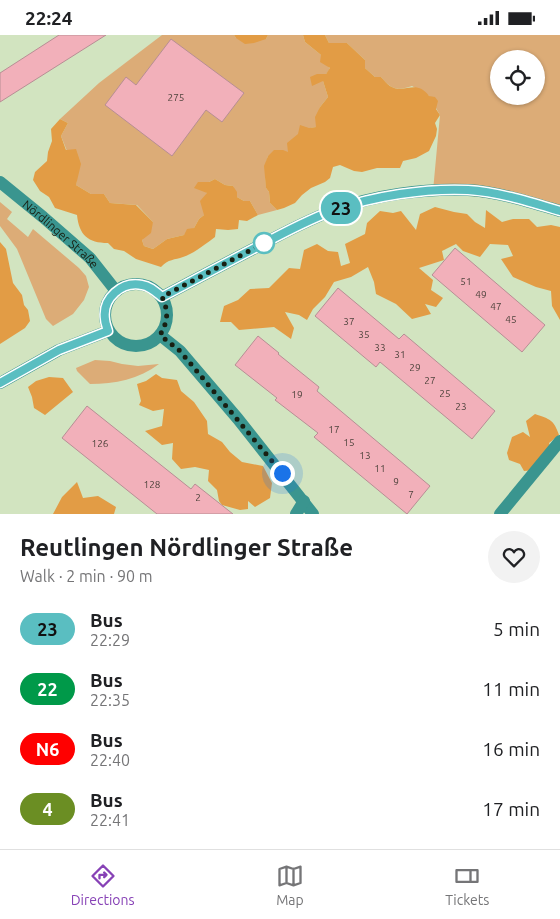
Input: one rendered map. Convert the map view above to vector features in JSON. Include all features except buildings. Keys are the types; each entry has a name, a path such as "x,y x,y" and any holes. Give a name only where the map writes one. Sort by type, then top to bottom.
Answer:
{"street":[{"name":"Nördlinger Straße","path":"0,182 90,258 116,291"},
{"path":"162,297 303,223 336,210 367,201 433,191 469,190 506,196 560,211"},
{"path":"133,284 142,285 156,291 162,297 166,305 167,316 165,326 160,335 152,342 143,346 132,347 122,344 108,331 105,308 110,297 122,287 133,284"},
{"path":"0,383 59,350 108,331"},
{"path":"160,335 180,351 238,419 313,514"},
{"path":"500,514 560,441"},
{"path":"296,514 304,501"}],"shaded area":[{"path":"162,35 234,35 236,38 266,39 268,35 303,35 305,42 321,55 330,69 326,74 317,74 323,81 328,97 320,107 316,127 302,132 296,138 289,152 268,156 265,166 266,188 269,192 270,203 277,210 258,215 250,201 244,201 237,197 233,186 225,185 215,179 209,182 198,182 207,193 204,215 199,219 194,228 184,235 167,239 153,249 144,246 142,240 153,222 137,205 110,203 104,194 91,194 76,185 77,176 61,136 68,123 60,119 99,83"},
{"path":"234,35 268,35 266,39 245,44"},
{"path":"303,35 325,35 329,43 347,43 365,60 365,68 375,77 381,77 395,88 415,87 424,91 429,96 435,97 438,101 436,109 440,115 435,123 437,129 436,136 429,151 416,158 403,161 400,168 377,168 362,172 340,165 333,167 330,178 325,182 311,188 295,203 277,210 270,203 269,192 266,188 264,166 268,156 274,150 288,152 287,143 298,134 300,125 309,128 316,127 315,117 328,97 323,81 312,86 310,77 317,74 326,74 330,68 320,62 321,55 305,42"},
{"path":"325,35 560,35 560,211 542,205 433,191 440,115 429,96 412,86 402,89 392,87 381,77 375,77 365,68 365,60 347,43 329,43"},
{"path":"60,119 68,123 61,136 66,150 76,149 81,164 76,185 91,194 104,194 110,203 136,205 153,222 151,233 142,240 144,246 153,249 167,239 184,235 187,229 194,228 199,219 204,215 200,201 207,193 194,188 198,182 209,182 215,179 225,185 233,186 237,192 237,197 244,201 250,201 258,215 247,221 239,220 238,229 216,229 215,237 200,248 187,256 169,261 161,267 136,259 124,251 114,249 108,243 101,243 90,239 82,233 77,215 55,208 49,197 40,191 33,180 35,172 47,161 52,141 51,129"},
{"path":"0,202 12,212 7,219 28,237 33,229 86,276 89,287 84,300 73,314 53,326 46,319 17,249 0,226"},
{"path":"435,207 467,214 485,228 486,210 502,222 513,219 529,219 537,227 551,225 560,227 560,320 552,306 551,291 513,277 501,259 513,256 508,245 490,244 480,257 463,251 456,244 442,251 444,260 419,268 433,280 431,290 443,298 436,307 425,304 431,314 412,319 396,304 376,294 368,267 351,277 334,282 307,320 299,315 285,312 294,328 291,339 274,327 239,330 231,322 220,322 224,306 238,300 250,289 269,288 289,268 300,269 304,250 317,244 328,251 338,252 341,266 350,263 345,244 365,234 367,223 380,211 393,213 401,211 416,230 420,214"},
{"path":"0,242 6,249 13,283 22,295 30,321 25,328 0,344"},
{"path":"95,360 138,366 159,364 126,380 90,384 76,368"},
{"path":"156,374 162,378 177,380 181,391 194,402 207,421 208,434 222,442 242,462 263,466 272,483 270,498 255,507 248,501 248,509 240,510 222,505 219,501 217,490 208,481 209,470 195,467 181,469 172,459 173,443 162,445 145,431 162,426 164,409 153,411 139,405 141,401 137,384 146,381"},
{"path":"49,377 63,378 73,392 45,415 34,408 28,387 36,381"},
{"path":"535,414 551,421 559,435 549,443 552,451 549,464 536,470 524,471 520,464 509,460 507,453 512,437 523,432 530,437 526,421"},
{"path":"77,482 83,498 98,496 116,507 114,514 53,514 62,497"}],"bus line":[{"name":"23","path":"0,383 59,350 108,331 105,308 110,297 122,287 133,284 142,285 156,291 162,297 303,223 336,210 397,195 469,190 506,196 560,211"}],"route":[{"path":"264,243 162,297 166,305 167,316 165,326 160,335 180,351 282,473"}]}
